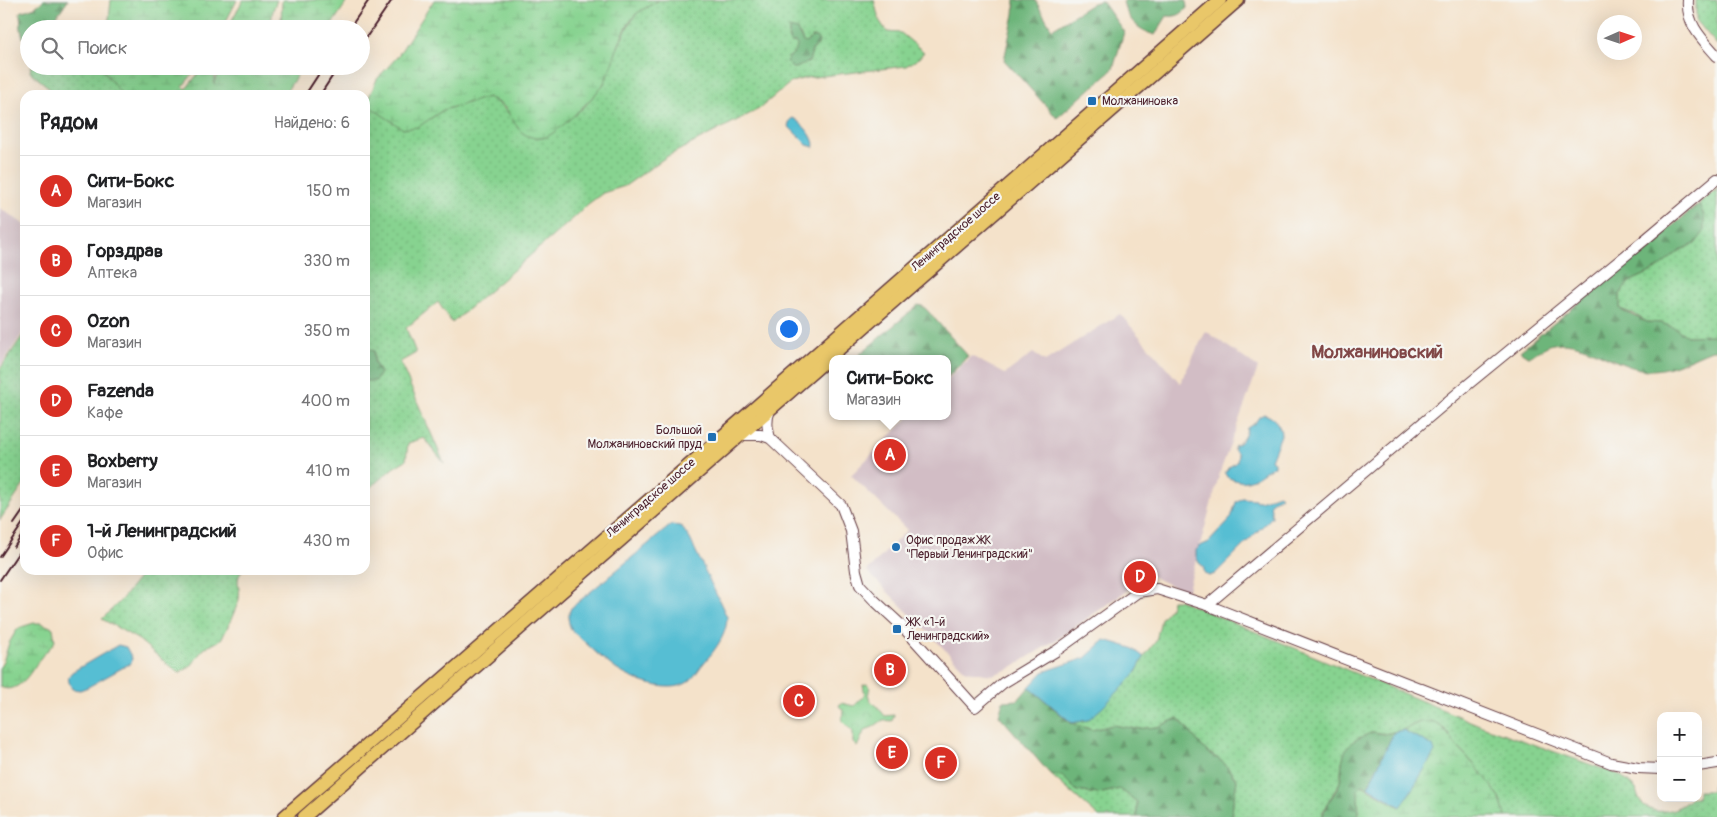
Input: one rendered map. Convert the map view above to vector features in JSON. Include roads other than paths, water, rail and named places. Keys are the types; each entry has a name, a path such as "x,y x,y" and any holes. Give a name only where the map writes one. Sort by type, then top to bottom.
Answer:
{"highway":[{"name":"Ленинградское шоссе","path":"284,817 748,414 1220,0"},
{"name":"Ленинградское шоссе","path":"833,355 1238,0"},
{"name":"Ленинградское шоссе","path":"304,817 829,358"}],"street":[{"path":"1688,0 1689,18 1692,25 1717,56"},
{"path":"1207,605 1466,386 1717,179"},
{"path":"770,410 767,427 770,438"},
{"path":"741,435 761,435 770,438 841,505 851,531 856,571 860,585 901,625 975,707 1003,683 1056,651 1138,592 1157,588 1207,605 1611,763 1638,768 1657,769"},
{"path":"1702,765 1717,763"}],"water":[{"path":"793,118 807,131 814,143 814,147 807,145 788,126"},
{"path":"1264,414 1276,422 1281,431 1271,460 1274,462 1274,466 1247,481 1227,477 1225,473 1229,467 1237,462 1238,455 1234,450 1234,446 1243,439 1247,428"},
{"path":"1279,494 1281,496 1270,503 1272,517 1215,574 1209,576 1205,574 1203,566 1199,563 1196,556 1196,550 1209,542 1231,518 1236,502 1242,498 1259,501"},
{"path":"671,525 681,526 690,539 727,617 725,631 719,643 694,676 680,686 671,687 631,678 616,669 572,631 568,620 571,608"},
{"path":"1105,640 1132,648 1144,657 1135,674 1088,720 1072,723 1029,687 1043,672 1085,658"},
{"path":"118,645 126,647 132,658 131,663 88,687 80,690 72,689 69,678 72,672"},
{"path":"1403,730 1433,746 1435,752 1401,807 1368,787 1394,732"}],"railway":[{"path":"355,20 369,0"},
{"path":"370,32 392,0"},
{"path":"308,90 318,75"},
{"path":"323,90 333,75"},
{"path":"14,524 20,515"},
{"path":"0,557 20,527"},
{"path":"14,547 20,538"},
{"path":"0,580 20,550"}],"place":[{"name":"Молжаниновка","path":"1092,101"},
{"name":"Большой Молжаниновский пруд","path":"712,437"},
{"name":"Сити-Бокс","path":"890,455"},
{"name":"Офис продаж ЖК \"Первый Ленинградский\"","path":"896,547"},
{"name":"Fazenda","path":"1140,577"},
{"name":"ЖК «1-й Ленинградский»","path":"897,629"},
{"name":"Горздрав","path":"890,670"},
{"name":"Ozon","path":"799,701"},
{"name":"Boxberry","path":"892,753"},
{"name":"1-й Ленинградский","path":"941,763"}],"district":[{"name":"Молжаниновский","path":"1377,352"}]}
